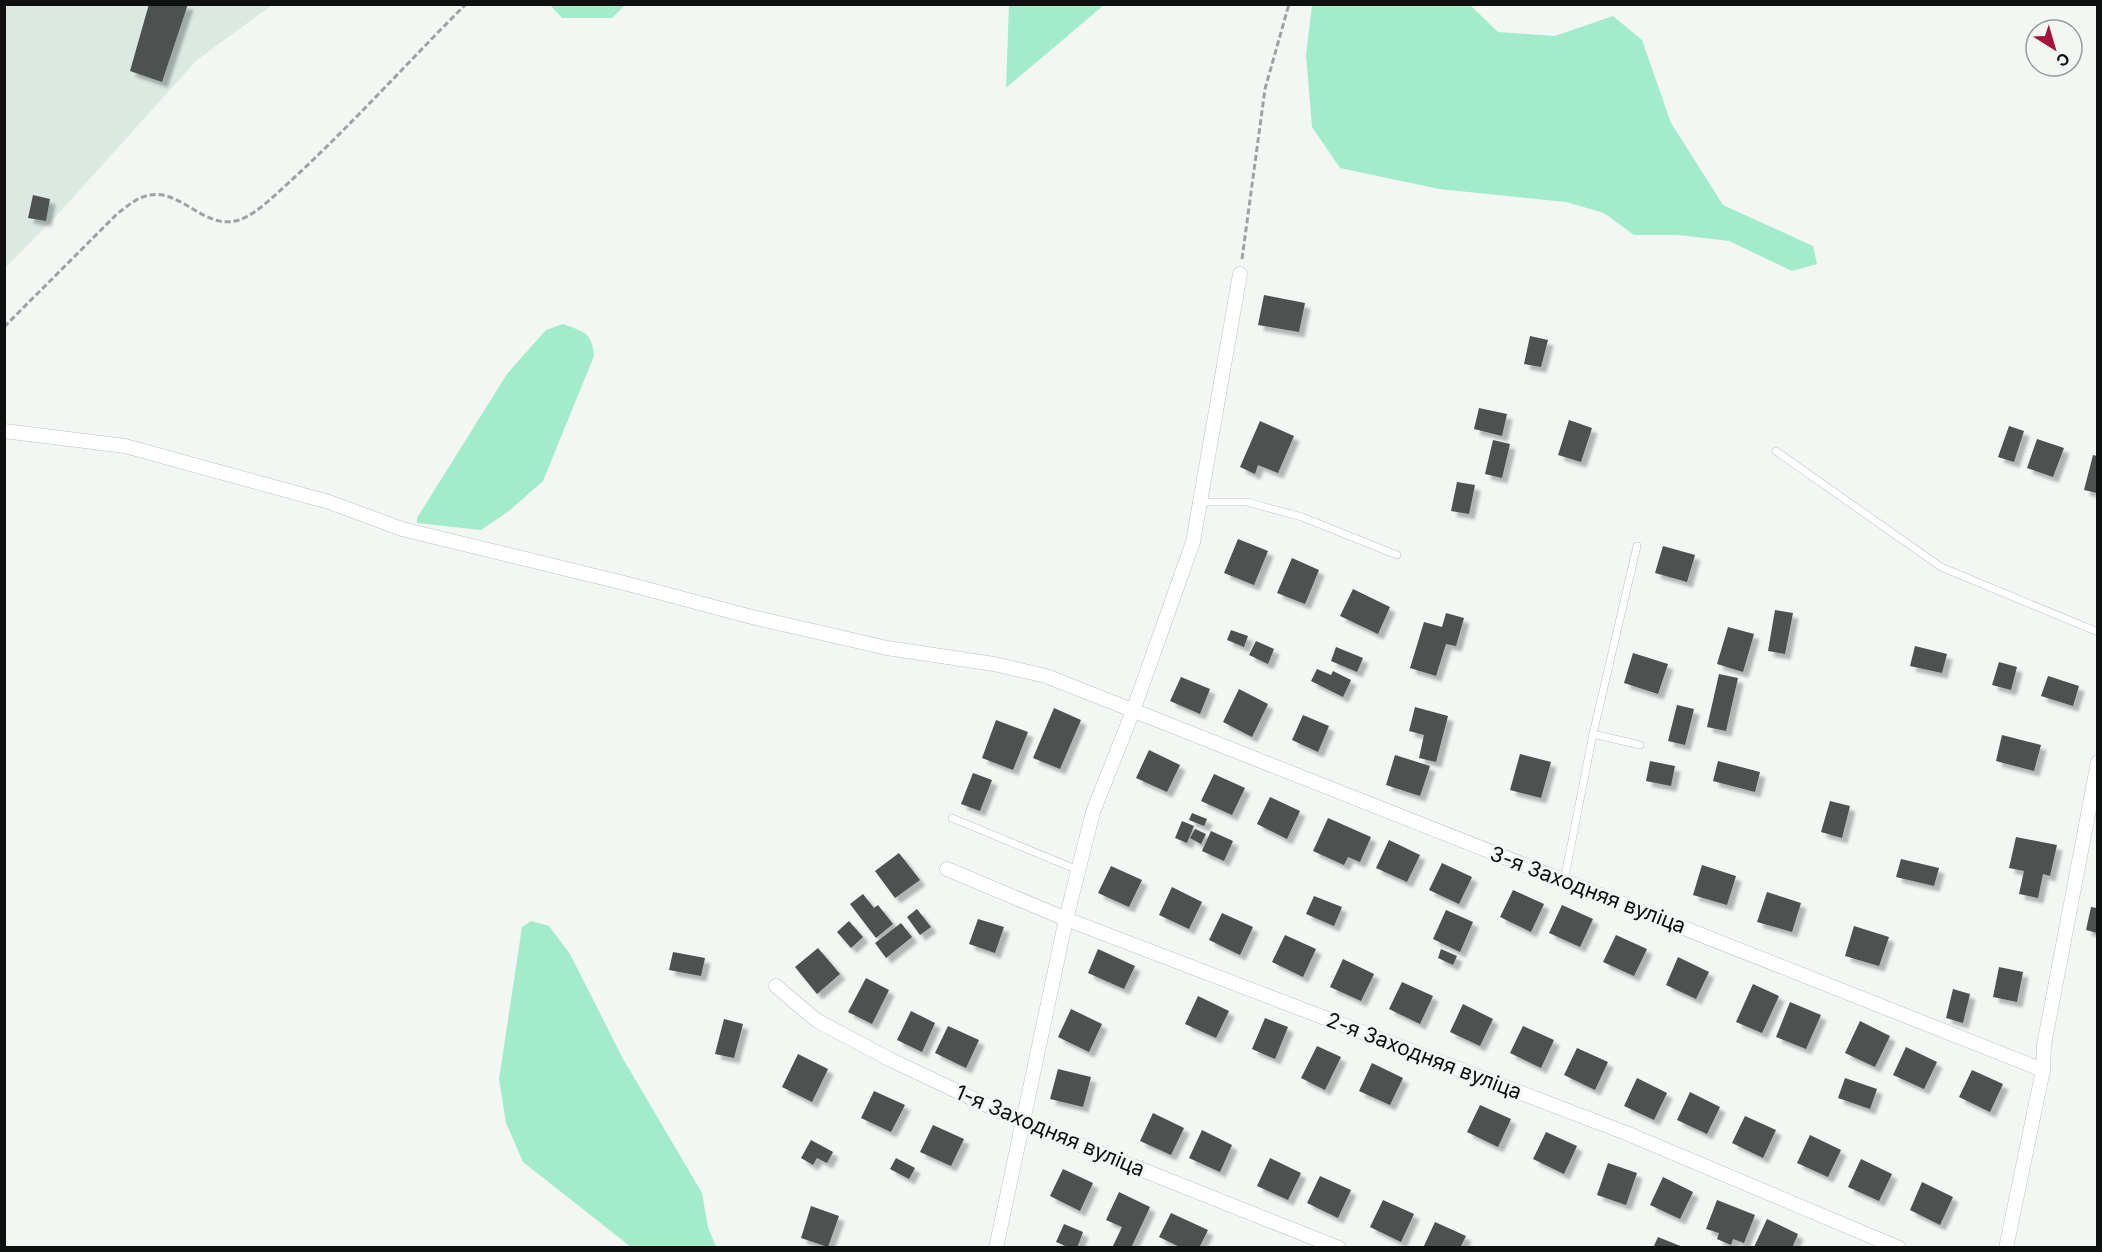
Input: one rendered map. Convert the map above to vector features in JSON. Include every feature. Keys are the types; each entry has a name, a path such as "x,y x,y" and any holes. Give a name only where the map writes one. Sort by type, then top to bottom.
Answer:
{"street":[{"path":"996,1248 1066,919 1093,812 1133,711 1194,542 1240,274"},
{"name":"3-я Заходняя вуліца","path":"4,431 124,446 329,502 402,529 613,580 752,617 887,648 994,664 1046,676 2043,1070"},
{"path":"2006,1248 2043,1070 2044,1045 2097,762"},
{"name":"2-я Заходняя вуліца","path":"947,869 1066,919 1626,1133 1899,1248"},
{"name":"1-я Заходняя вуліца","path":"776,986 816,1020 891,1060 1022,1122 1339,1248"}],"lane":[{"path":"1776,451 1941,567 2097,632"},
{"path":"1201,502 1247,502 1302,517 1397,555"},
{"path":"1564,881 1593,734 1637,546"},
{"path":"1593,734 1640,744"},
{"path":"952,818 1078,870"}],"path":[{"path":"4,327 118,213 134,201 150,195 165,195 210,219 228,222 240,220 268,202 336,139 415,54 466,4"},
{"path":"1240,274 1265,89 1289,4"}],"shaded area":[{"path":"5,5 272,5 197,60 58,214 5,268"}],"green space":[{"path":"1009,4 1104,5 1006,88"},
{"path":"550,5 625,5 612,18 562,18"},
{"path":"1312,5 1470,5 1498,32 1555,36 1613,16 1642,40 1671,123 1723,205 1813,246 1817,264 1792,271 1729,241 1678,235 1634,235 1604,213 1566,202 1439,189 1340,168 1312,127 1306,55"},
{"path":"563,324 589,337 594,356 543,481 509,511 481,530 417,523 417,518 507,374 546,330"},
{"path":"531,921 549,926 570,954 622,1057 702,1193 708,1227 716,1247 631,1247 523,1162 506,1123 499,1079 522,927"}],"building":[{"path":"149,4 188,4 162,82 130,71"},
{"path":"33,195 50,199 46,221 28,218"},
{"path":"1264,295 1305,303 1299,332 1258,325"},
{"path":"1530,336 1548,340 1541,367 1524,364"},
{"path":"1479,408 1507,414 1502,436 1474,429"},
{"path":"1569,420 1592,428 1581,462 1558,455"},
{"path":"1260,421 1294,436 1278,473 1258,465 1255,474 1240,467"},
{"path":"2009,426 2024,431 2014,462 1998,457"},
{"path":"2037,439 2064,448 2053,477 2027,468"},
{"path":"1493,440 1510,444 1502,478 1485,474"},
{"path":"2093,455 2097,456 2097,493 2084,490"},
{"path":"1457,482 1475,485 1469,514 1451,511"},
{"path":"1238,539 1268,551 1254,585 1224,573"},
{"path":"1663,546 1695,555 1687,582 1655,573"},
{"path":"1292,558 1319,570 1305,604 1277,593"},
{"path":"1353,589 1390,607 1378,634 1340,616"},
{"path":"1775,610 1793,613 1785,654 1768,651"},
{"path":"1446,613 1464,618 1456,646 1446,644 1436,676 1410,668 1424,622 1442,627"},
{"path":"1728,627 1754,634 1743,672 1717,664"},
{"path":"1231,630 1248,636 1244,647 1227,640"},
{"path":"1256,641 1274,649 1268,664 1249,655"},
{"path":"1915,646 1947,654 1942,673 1910,666"},
{"path":"1336,647 1363,658 1357,672 1331,661"},
{"path":"1633,653 1668,664 1658,694 1624,683"},
{"path":"1999,662 2017,667 2011,690 1992,685"},
{"path":"1317,669 1331,675 1333,671 1351,680 1343,697 1311,681"},
{"path":"1719,674 1738,678 1726,731 1707,727"},
{"path":"2048,676 2079,686 2073,706 2041,696"},
{"path":"1181,677 1210,689 1200,714 1170,701"},
{"path":"1239,689 1268,704 1252,737 1223,722"},
{"path":"1677,705 1694,709 1685,745 1668,741"},
{"path":"1415,707 1448,716 1436,762 1419,758 1424,735 1409,731"},
{"path":"1054,708 1081,720 1060,769 1033,758"},
{"path":"1303,715 1329,726 1318,752 1292,740"},
{"path":"996,720 1028,732 1013,770 982,758"},
{"path":"2002,735 2041,745 2034,771 1996,761"},
{"path":"1149,750 1180,765 1167,792 1136,778"},
{"path":"1520,754 1551,762 1541,798 1510,790"},
{"path":"1395,755 1430,766 1420,796 1386,785"},
{"path":"1650,761 1675,766 1671,786 1646,781"},
{"path":"1718,761 1760,772 1755,792 1713,781"},
{"path":"973,773 992,780 980,811 961,804"},
{"path":"1214,774 1245,788 1232,815 1201,801"},
{"path":"1270,797 1300,811 1287,839 1257,824"},
{"path":"1830,801 1850,806 1842,838 1821,832"},
{"path":"1192,813 1207,819 1204,826 1189,820"},
{"path":"1328,818 1371,837 1360,862 1348,857 1344,865 1313,851"},
{"path":"1182,821 1194,826 1187,843 1175,838"},
{"path":"1195,829 1206,834 1201,844 1190,838"},
{"path":"1211,831 1233,841 1224,861 1202,851"},
{"path":"2016,837 2057,845 2050,876 2043,874 2038,898 2019,894 2024,871 2009,868"},
{"path":"1389,840 1420,855 1407,882 1376,868"},
{"path":"899,853 920,880 895,898 875,871"},
{"path":"1901,859 1939,868 1934,886 1896,877"},
{"path":"1442,863 1472,877 1459,904 1429,890"},
{"path":"1702,865 1736,876 1727,905 1693,895"},
{"path":"1111,866 1142,880 1129,907 1098,893"},
{"path":"1172,887 1202,902 1189,929 1159,915"},
{"path":"1513,890 1544,904 1531,932 1500,917"},
{"path":"1767,892 1801,903 1792,932 1757,922"},
{"path":"863,894 874,908 878,905 893,924 876,938 850,904"},
{"path":"1314,896 1342,907 1334,926 1306,914"},
{"path":"1562,905 1593,919 1580,947 1549,933"},
{"path":"2091,907 2097,908 2097,933 2086,930"},
{"path":"917,909 931,927 920,935 907,917"},
{"path":"1446,910 1473,922 1460,952 1433,939"},
{"path":"1222,913 1253,927 1240,955 1209,940"},
{"path":"978,919 1004,927 995,953 969,944"},
{"path":"849,921 863,937 851,948 837,932"},
{"path":"901,923 912,937 886,958 875,943"},
{"path":"1854,926 1889,937 1879,966 1845,956"},
{"path":"1285,935 1316,949 1303,977 1272,962"},
{"path":"1616,935 1647,949 1634,976 1603,962"},
{"path":"818,948 840,974 817,994 795,967"},
{"path":"1098,949 1135,966 1124,989 1088,973"},
{"path":"1441,949 1457,956 1453,965 1438,958"},
{"path":"673,952 705,958 701,976 669,970"},
{"path":"1678,957 1709,972 1696,999 1666,985"},
{"path":"1343,959 1374,974 1361,1001 1330,987"},
{"path":"1999,967 2023,972 2017,1002 1993,997"},
{"path":"866,978 889,990 872,1024 848,1012"},
{"path":"1402,982 1433,996 1420,1024 1389,1009"},
{"path":"1753,984 1779,996 1762,1033 1736,1022"},
{"path":"1953,989 1970,994 1963,1023 1946,1018"},
{"path":"1198,996 1229,1011 1216,1038 1185,1024"},
{"path":"1790,1002 1821,1015 1806,1049 1776,1037"},
{"path":"1463,1004 1493,1019 1480,1046 1450,1032"},
{"path":"1071,1009 1102,1024 1089,1052 1058,1037"},
{"path":"911,1011 935,1023 922,1052 897,1040"},
{"path":"1265,1018 1288,1027 1275,1059 1252,1049"},
{"path":"724,1019 743,1024 734,1058 715,1054"},
{"path":"1860,1021 1890,1036 1875,1067 1845,1053"},
{"path":"948,1026 979,1040 966,1068 935,1053"},
{"path":"1523,1026 1554,1040 1541,1068 1510,1053"},
{"path":"1317,1046 1341,1057 1325,1090 1301,1078"},
{"path":"1906,1047 1937,1062 1924,1089 1893,1075"},
{"path":"1577,1048 1608,1062 1595,1090 1564,1075"},
{"path":"798,1054 828,1069 812,1102 782,1087"},
{"path":"1372,1063 1403,1078 1390,1105 1359,1091"},
{"path":"1058,1069 1091,1077 1083,1107 1050,1099"},
{"path":"1972,1070 2003,1084 1990,1112 1959,1097"},
{"path":"1637,1078 1667,1093 1654,1120 1624,1106"},
{"path":"1845,1078 1877,1089 1870,1109 1838,1098"},
{"path":"874,1091 905,1105 891,1132 861,1118"},
{"path":"1690,1092 1720,1107 1707,1134 1677,1120"},
{"path":"1480,1105 1511,1119 1498,1147 1467,1132"},
{"path":"1153,1113 1184,1128 1171,1155 1140,1141"},
{"path":"1745,1116 1776,1130 1763,1158 1732,1143"},
{"path":"933,1125 964,1139 951,1166 920,1152"},
{"path":"1202,1130 1232,1145 1220,1172 1189,1158"},
{"path":"1546,1132 1577,1146 1564,1174 1533,1159"},
{"path":"1810,1135 1841,1150 1828,1177 1797,1163"},
{"path":"811,1140 833,1152 827,1163 817,1158 813,1165 801,1158"},
{"path":"896,1158 915,1168 909,1179 890,1169"},
{"path":"1270,1158 1301,1173 1288,1200 1257,1186"},
{"path":"1861,1159 1892,1174 1879,1201 1848,1187"},
{"path":"1608,1163 1637,1173 1626,1205 1597,1195"},
{"path":"1063,1169 1093,1183 1080,1211 1050,1196"},
{"path":"1320,1176 1351,1190 1338,1218 1307,1203"},
{"path":"1663,1177 1693,1192 1680,1219 1650,1205"},
{"path":"1922,1182 1953,1197 1940,1225 1910,1210"},
{"path":"1119,1192 1150,1207 1131,1248 1112,1248 1122,1227 1106,1220"},
{"path":"1383,1200 1414,1214 1401,1242 1370,1227"},
{"path":"1717,1200 1755,1215 1744,1243 1733,1239 1731,1245 1717,1239 1719,1233 1706,1229"},
{"path":"811,1206 839,1216 828,1247 801,1238"},
{"path":"1171,1213 1208,1230 1199,1248 1182,1248 1159,1237"},
{"path":"1767,1219 1798,1234 1792,1248 1754,1247"},
{"path":"1435,1222 1466,1236 1460,1248 1423,1248"},
{"path":"1064,1224 1083,1232 1077,1248 1070,1248 1056,1242"},
{"path":"1658,1237 1683,1247 1683,1248 1653,1248"}]}
